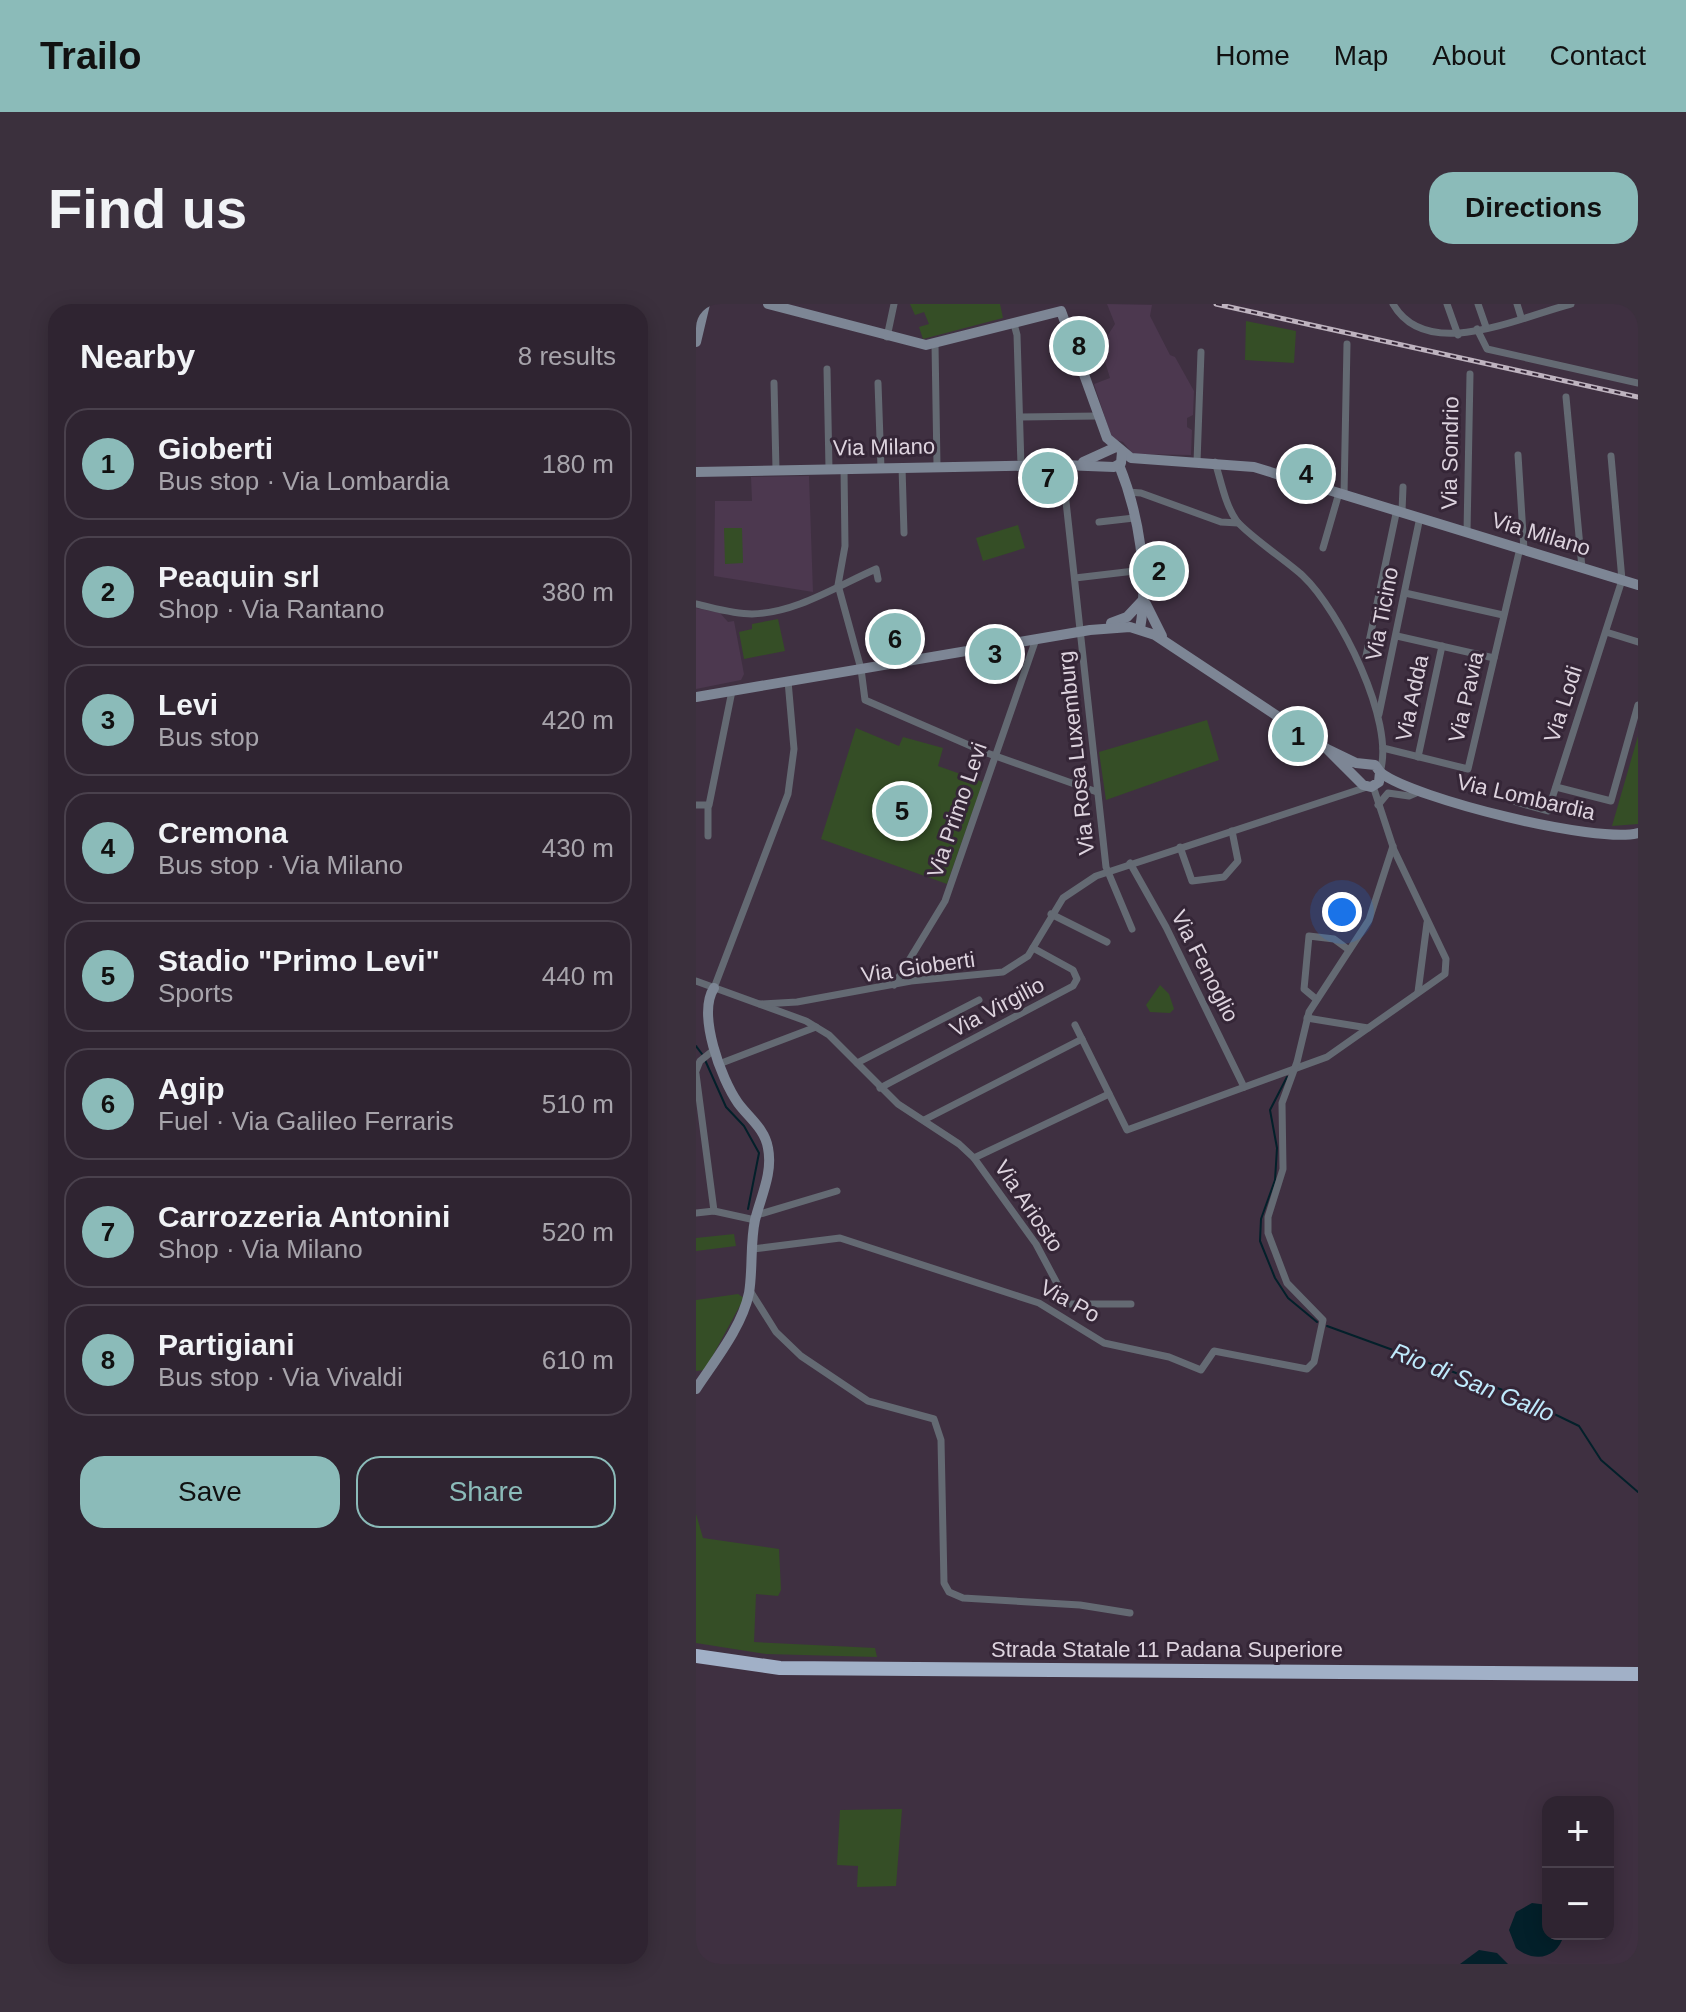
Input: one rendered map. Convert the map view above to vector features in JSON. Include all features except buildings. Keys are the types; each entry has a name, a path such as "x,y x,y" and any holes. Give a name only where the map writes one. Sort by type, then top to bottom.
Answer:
{"highway":[{"name":"Strada Statale 11 Padana Superiore","path":"696,1648 784,1659 1638,1666"},
{"name":"Strada Statale 11 Padana Superiore","path":"696,1656 780,1668 1638,1674"}],"street":[{"path":"696,342 705,304"},
{"path":"768,304 799,308 887,337 919,344 935,344 1014,324 1061,307 1098,418 1127,490 1134,518 1143,570 1144,598 1140,629"},
{"path":"887,337 894,304"},
{"path":"1393,304 1404,318 1419,328 1443,336 1458,335 1571,304"},
{"path":"1447,304 1458,335"},
{"path":"1478,304 1486,327"},
{"path":"1517,304 1521,317"},
{"path":"1014,324 1021,417 1021,466"},
{"path":"1477,329 1487,349 1638,383"},
{"path":"935,344 937,466"},
{"path":"1323,548 1341,494 1347,344"},
{"path":"1197,462 1201,352"},
{"path":"827,369 829,469"},
{"name":"Via Sondrio","path":"1467,532 1470,374"},
{"path":"774,383 776,470"},
{"path":"878,383 881,468"},
{"path":"1566,397 1582,568"},
{"path":"1021,417 1098,418"},
{"name":"Via Pavia","path":"1383,748 1468,769 1503,615 1522,549 1518,455"},
{"name":"Via Milano","path":"1611,456 1622,580"},
{"name":"Via Milano","path":"696,472 1068,465 1113,458 1159,462"},
{"name":"Via Milano","path":"1113,458 1135,464 1215,462 1253,467 1638,585"},
{"path":"1215,462 1238,523 1315,590 1353,652 1378,716 1383,748 1376,781"},
{"path":"1127,490 1129,469 1135,464"},
{"name":"Via Rosa Luxemburg","path":"1068,465 1075,578 1085,630 1097,792 1107,871"},
{"path":"902,467 904,533"},
{"path":"844,469 845,546 838,585 861,669 865,700 995,755 1097,792"},
{"path":"1366,656 1403,487"},
{"path":"1127,490 1221,522 1238,523"},
{"name":"Via Ticino","path":"1378,716 1420,517"},
{"path":"1099,522 1134,518"},
{"path":"696,604 736,613 766,613 800,604 876,569 878,579"},
{"path":"1075,578 1143,570"},
{"name":"Via Lodi","path":"1556,787 1622,580"},
{"path":"1405,593 1503,615"},
{"path":"696,697 1085,630 1127,617 1144,598"},
{"path":"1144,598 1152,622 1167,642"},
{"path":"1085,630 1140,629 1167,642 1327,749 1358,777 1376,781"},
{"path":"1606,632 1638,642"},
{"name":"Via Adda","path":"1397,636 1494,658"},
{"name":"Via Primo Levi","path":"894,985 945,901 1036,639"},
{"name":"Via Adda","path":"1418,757 1442,646"},
{"path":"714,1211 696,1072 707,1054 708,1002 788,794 794,749 788,681"},
{"path":"708,836 708,805 732,691"},
{"path":"1516,802 1548,811 1556,787 1611,801 1638,705"},
{"path":"1342,795 1383,748"},
{"path":"1075,1025 1127,1130 1327,1057 1447,969 1378,805 1375,765 1327,749"},
{"name":"Via Lombardia","path":"1376,781 1576,831 1610,835 1638,833"},
{"name":"Via Gioberti","path":"760,1004 797,1002 894,985 997,974 1017,966 1033,948 1063,898 1107,871 1342,795 1376,781"},
{"path":"1378,805 1388,793 1409,796 1412,791"},
{"path":"696,805 708,805"},
{"path":"1180,847 1192,881 1224,877 1238,861 1232,831"},
{"path":"1294,1069 1307,1018 1316,999 1369,920 1393,846"},
{"name":"Via Fenoglio","path":"1130,863 1177,948 1244,1087"},
{"path":"1107,871 1132,929"},
{"path":"1051,914 1107,942"},
{"path":"1418,992 1427,921"},
{"path":"1316,999 1304,989 1309,936 1334,939 1349,950"},
{"name":"Via Virgilio","path":"880,1088 1073,986 1077,979 1073,970 1033,948"},
{"path":"696,981 760,1004 829,1035 880,1088 974,1158 1109,1094"},
{"path":"857,1063 979,1000"},
{"path":"1307,1018 1368,1028"},
{"path":"719,1064 816,1027"},
{"path":"924,1120 1082,1039"},
{"path":"696,1389 737,1322 749,1289 756,1218 768,1175 769,1149 766,1137 733,1094 719,1064 707,1054"},
{"name":"Via Po","path":"753,1249 840,1238 1039,1303 1112,1346 1169,1357 1201,1370 1214,1351 1307,1369 1314,1362 1323,1320 1287,1283 1268,1233 1268,1217 1283,1169 1282,1103 1294,1069"},
{"name":"Via Ariosto","path":"974,1158 1036,1244 1068,1304 1131,1304"},
{"path":"696,1213 714,1211 756,1218 837,1191"},
{"path":"749,1289 776,1332 801,1356 868,1401 934,1419 941,1449 944,1583 949,1592 963,1598 1080,1605 1130,1613"}],"shaded area":[{"path":"1107,304 1152,305 1150,316 1170,355 1175,357 1194,391 1193,415 1187,418 1187,427 1192,430 1191,455 1133,454 1123,442 1112,439 1094,384 1110,378 1105,362 1091,366 1082,343 1108,335 1115,324"},
{"path":"809,476 813,592 714,576 715,501 752,501 751,477"},
{"path":"696,608 720,613 728,622 734,621 744,674 741,680 696,689"}],"green space":[{"path":"910,304 1000,304 1003,318 923,339 919,327 929,324 924,312 915,315"},
{"path":"1246,321 1296,331 1294,363 1245,360"},
{"path":"1018,525 1025,548 983,561 976,538"},
{"path":"724,528 742,528 743,563 725,564"},
{"path":"778,619 785,651 744,659 739,632 752,629 752,624"},
{"path":"1207,720 1219,760 1106,800 1099,752"},
{"path":"856,728 899,746 903,737 943,748 938,766 983,782 947,884 821,839"},
{"path":"1638,736 1638,824 1612,826"},
{"path":"1160,985 1169,994 1174,1009 1170,1013 1150,1012 1146,1005"},
{"path":"734,1234 736,1246 696,1251 696,1238"},
{"path":"738,1294 744,1298 705,1370 696,1371 696,1300"},
{"path":"696,1514 703,1538 779,1549 781,1590 778,1596 756,1594 754,1642 875,1648 877,1657 766,1654 696,1643"},
{"path":"902,1809 896,1886 857,1887 858,1866 837,1865 840,1810"}],"water":[{"path":"1532,1903 1542,1904 1542,1940 1562,1940 1556,1949 1538,1957 1516,1948 1509,1930 1516,1912"},
{"path":"1479,1950 1497,1953 1508,1964 1460,1964"}],"waterway":[{"path":"696,1046 702,1054"},
{"path":"705,1060 726,1107 744,1126 759,1153 748,1209"},
{"path":"1287,1077 1270,1110 1277,1148 1275,1180 1261,1219 1260,1241 1275,1278 1288,1298 1317,1322"},
{"name":"Rio di San Gallo","path":"1327,1326 1511,1393 1579,1426 1601,1460 1638,1492"}],"railway":[{"path":"1216,304 1638,397"}],"place":[{"name":"Partigiani","path":"1079,346"},
{"name":"Cremona","path":"1306,474"},
{"name":"Carrozzeria Antonini","path":"1048,478"},
{"name":"Peaquin srl","path":"1159,571"},
{"name":"Agip","path":"895,639"},
{"name":"Levi","path":"995,654"},
{"name":"Gioberti","path":"1298,736"},
{"name":"Stadio \"Primo Levi\"","path":"902,811"}]}
